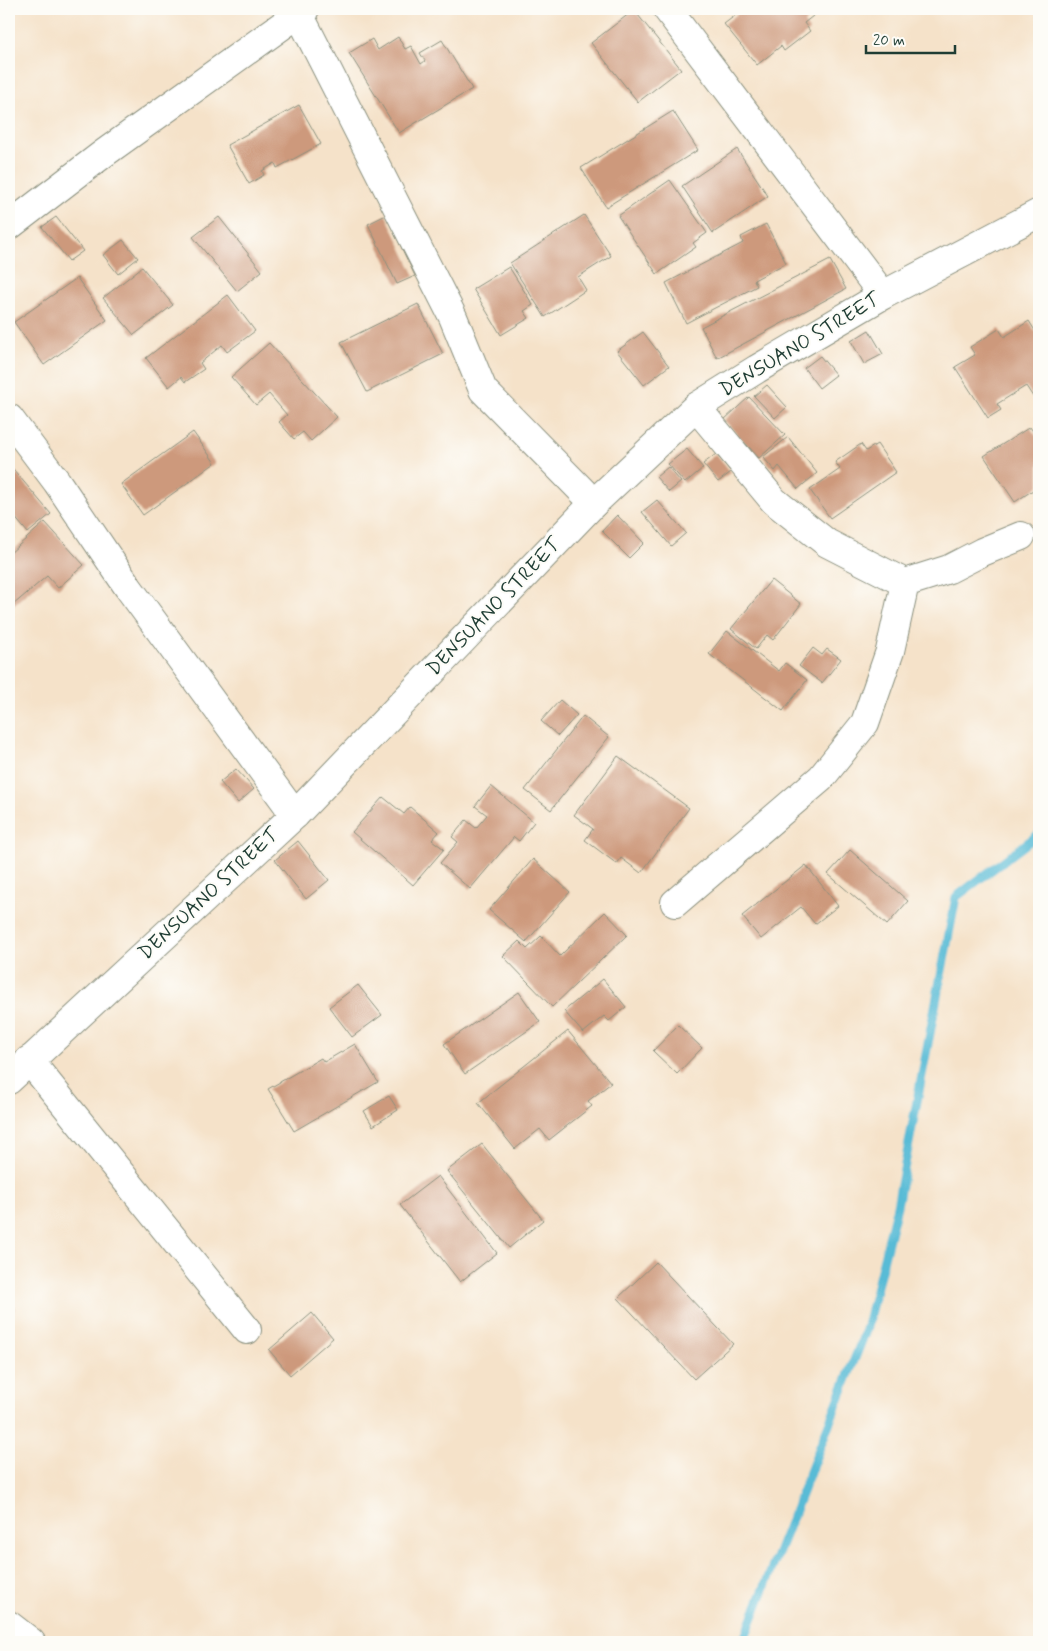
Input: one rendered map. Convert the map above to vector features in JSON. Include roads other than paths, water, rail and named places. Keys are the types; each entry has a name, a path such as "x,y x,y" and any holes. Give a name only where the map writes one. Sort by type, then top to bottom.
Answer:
{"street":[{"path":"667,9 883,295"},
{"path":"9,226 104,154 302,11 453,317 483,390 594,503"},
{"name":"DENSUANO STREET","path":"9,1080 295,815 594,503 696,407 883,295 1039,213"},
{"path":"696,407 774,501 827,543 905,583 949,569 982,552 1022,536"},
{"path":"9,418 57,482 128,587 295,815"},
{"path":"675,903 821,778 865,723 890,651 905,583"},
{"path":"30,1060 248,1330"},
{"path":"9,1625 31,1642"}],"waterway":[{"path":"743,1642 866,1330 897,1206 956,897 1039,834"}]}
